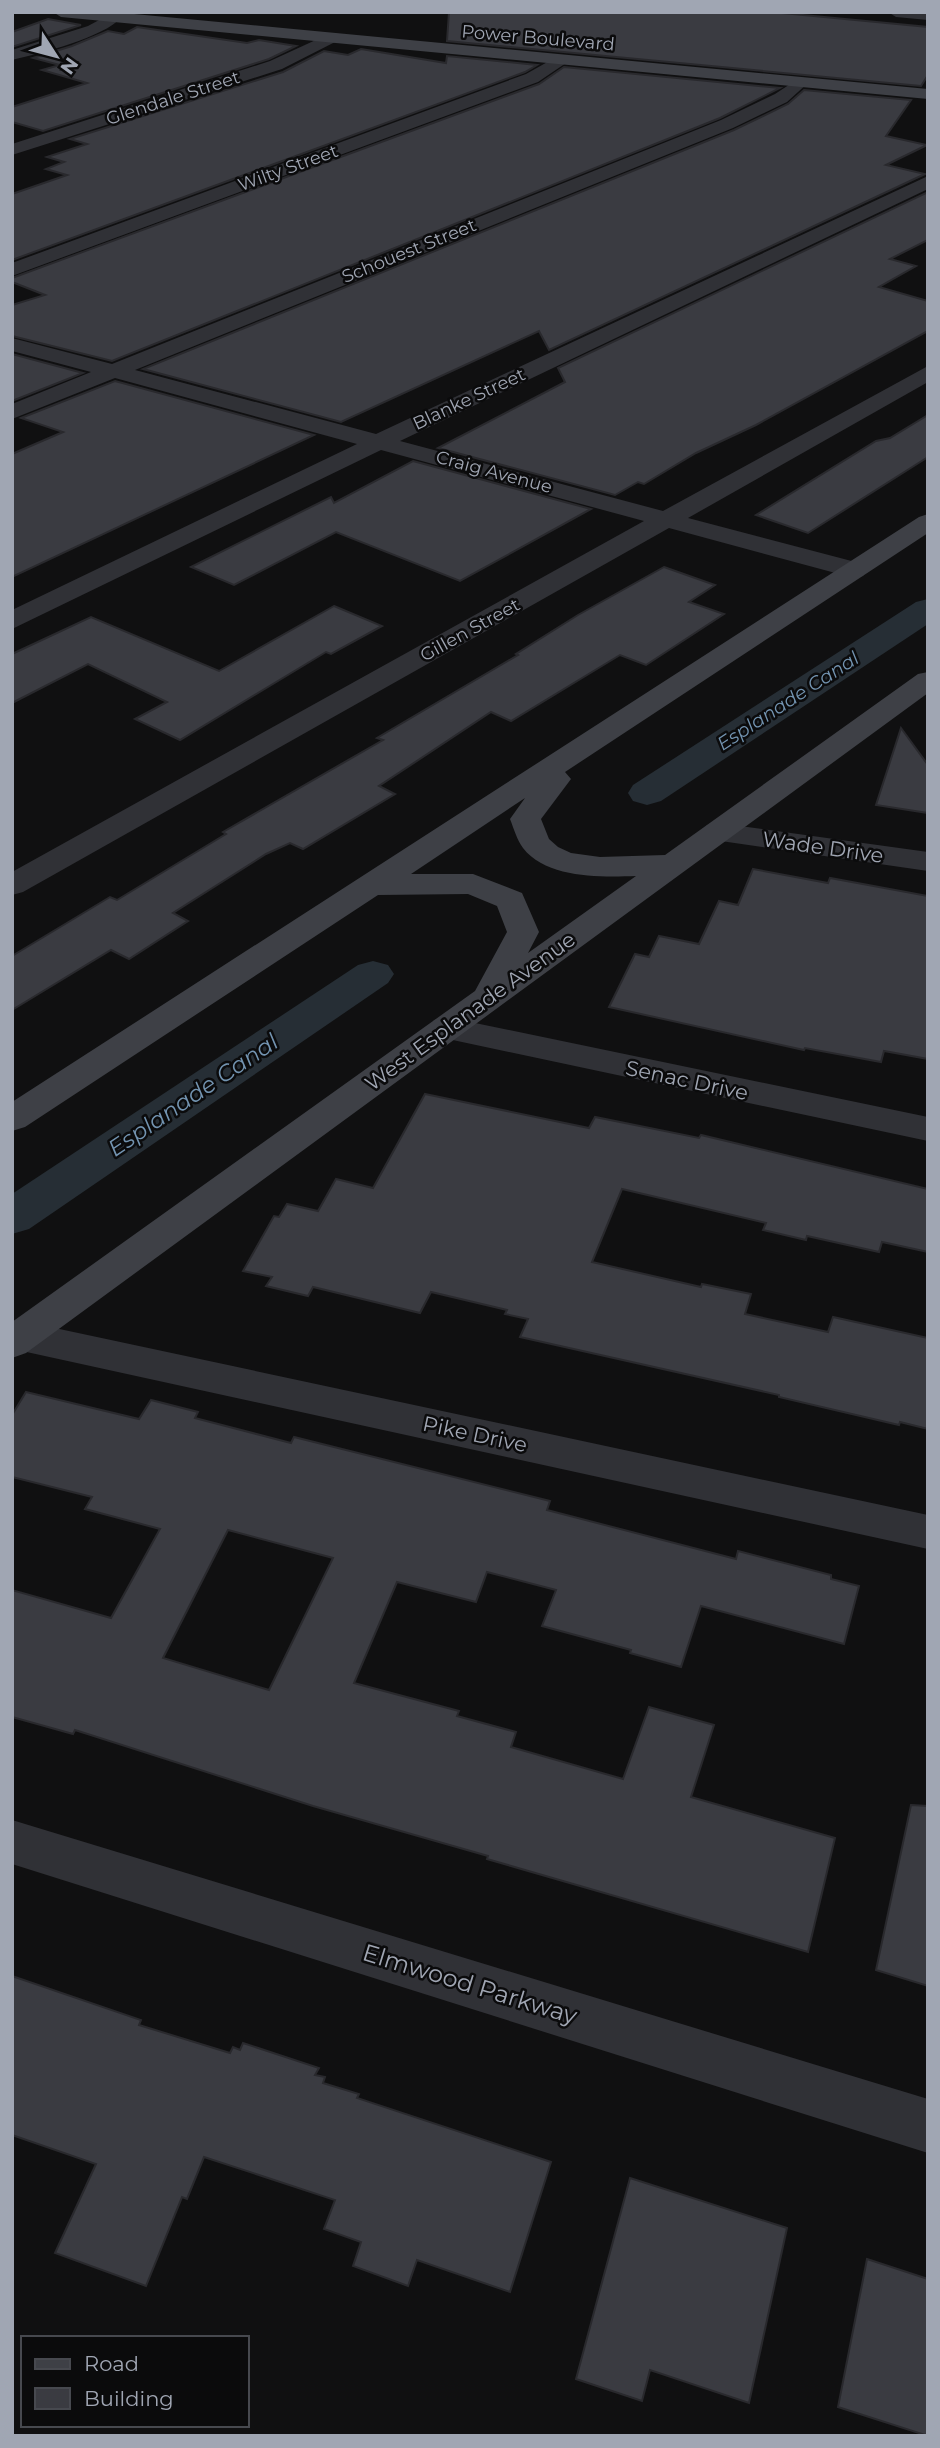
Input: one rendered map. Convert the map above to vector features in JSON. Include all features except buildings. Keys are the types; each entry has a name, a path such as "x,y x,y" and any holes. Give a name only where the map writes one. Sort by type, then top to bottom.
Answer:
{"main road":[{"name":"Power Boulevard","path":"61,12 923,93"},
{"path":"270,32 321,30 448,40 469,33"},
{"path":"12,1119 372,887 928,522"},
{"name":"West Esplanade Avenue","path":"17,1339 928,680"},
{"path":"577,752 525,819 537,846 562,861 609,868 674,864"},
{"path":"372,887 402,883 473,884 511,900 523,932 484,1000"}],"street":[{"path":"896,12 928,15"},
{"path":"12,55 94,29 114,17"},
{"name":"Glendale Street","path":"12,150 276,65 331,38"},
{"name":"Wilty Street","path":"12,270 532,78 560,60"},
{"name":"Schouest Street","path":"12,412 727,124 781,98 801,82"},
{"name":"Blanke Street","path":"12,621 381,441 928,182"},
{"name":"Craig Avenue","path":"12,344 854,570"},
{"name":"Gillen Street","path":"12,885 928,373"},
{"name":"Wade Drive","path":"718,832 928,862"},
{"name":"Senac Drive","path":"446,1028 928,1129"},
{"name":"Pike Drive","path":"17,1339 928,1532"},
{"name":"Elmwood Parkway","path":"12,1842 928,2126"}],"waterway":[{"name":"Esplanade Canal","path":"647,793 928,609"},
{"name":"Esplanade Canal","path":"12,1217 373,974"}]}
